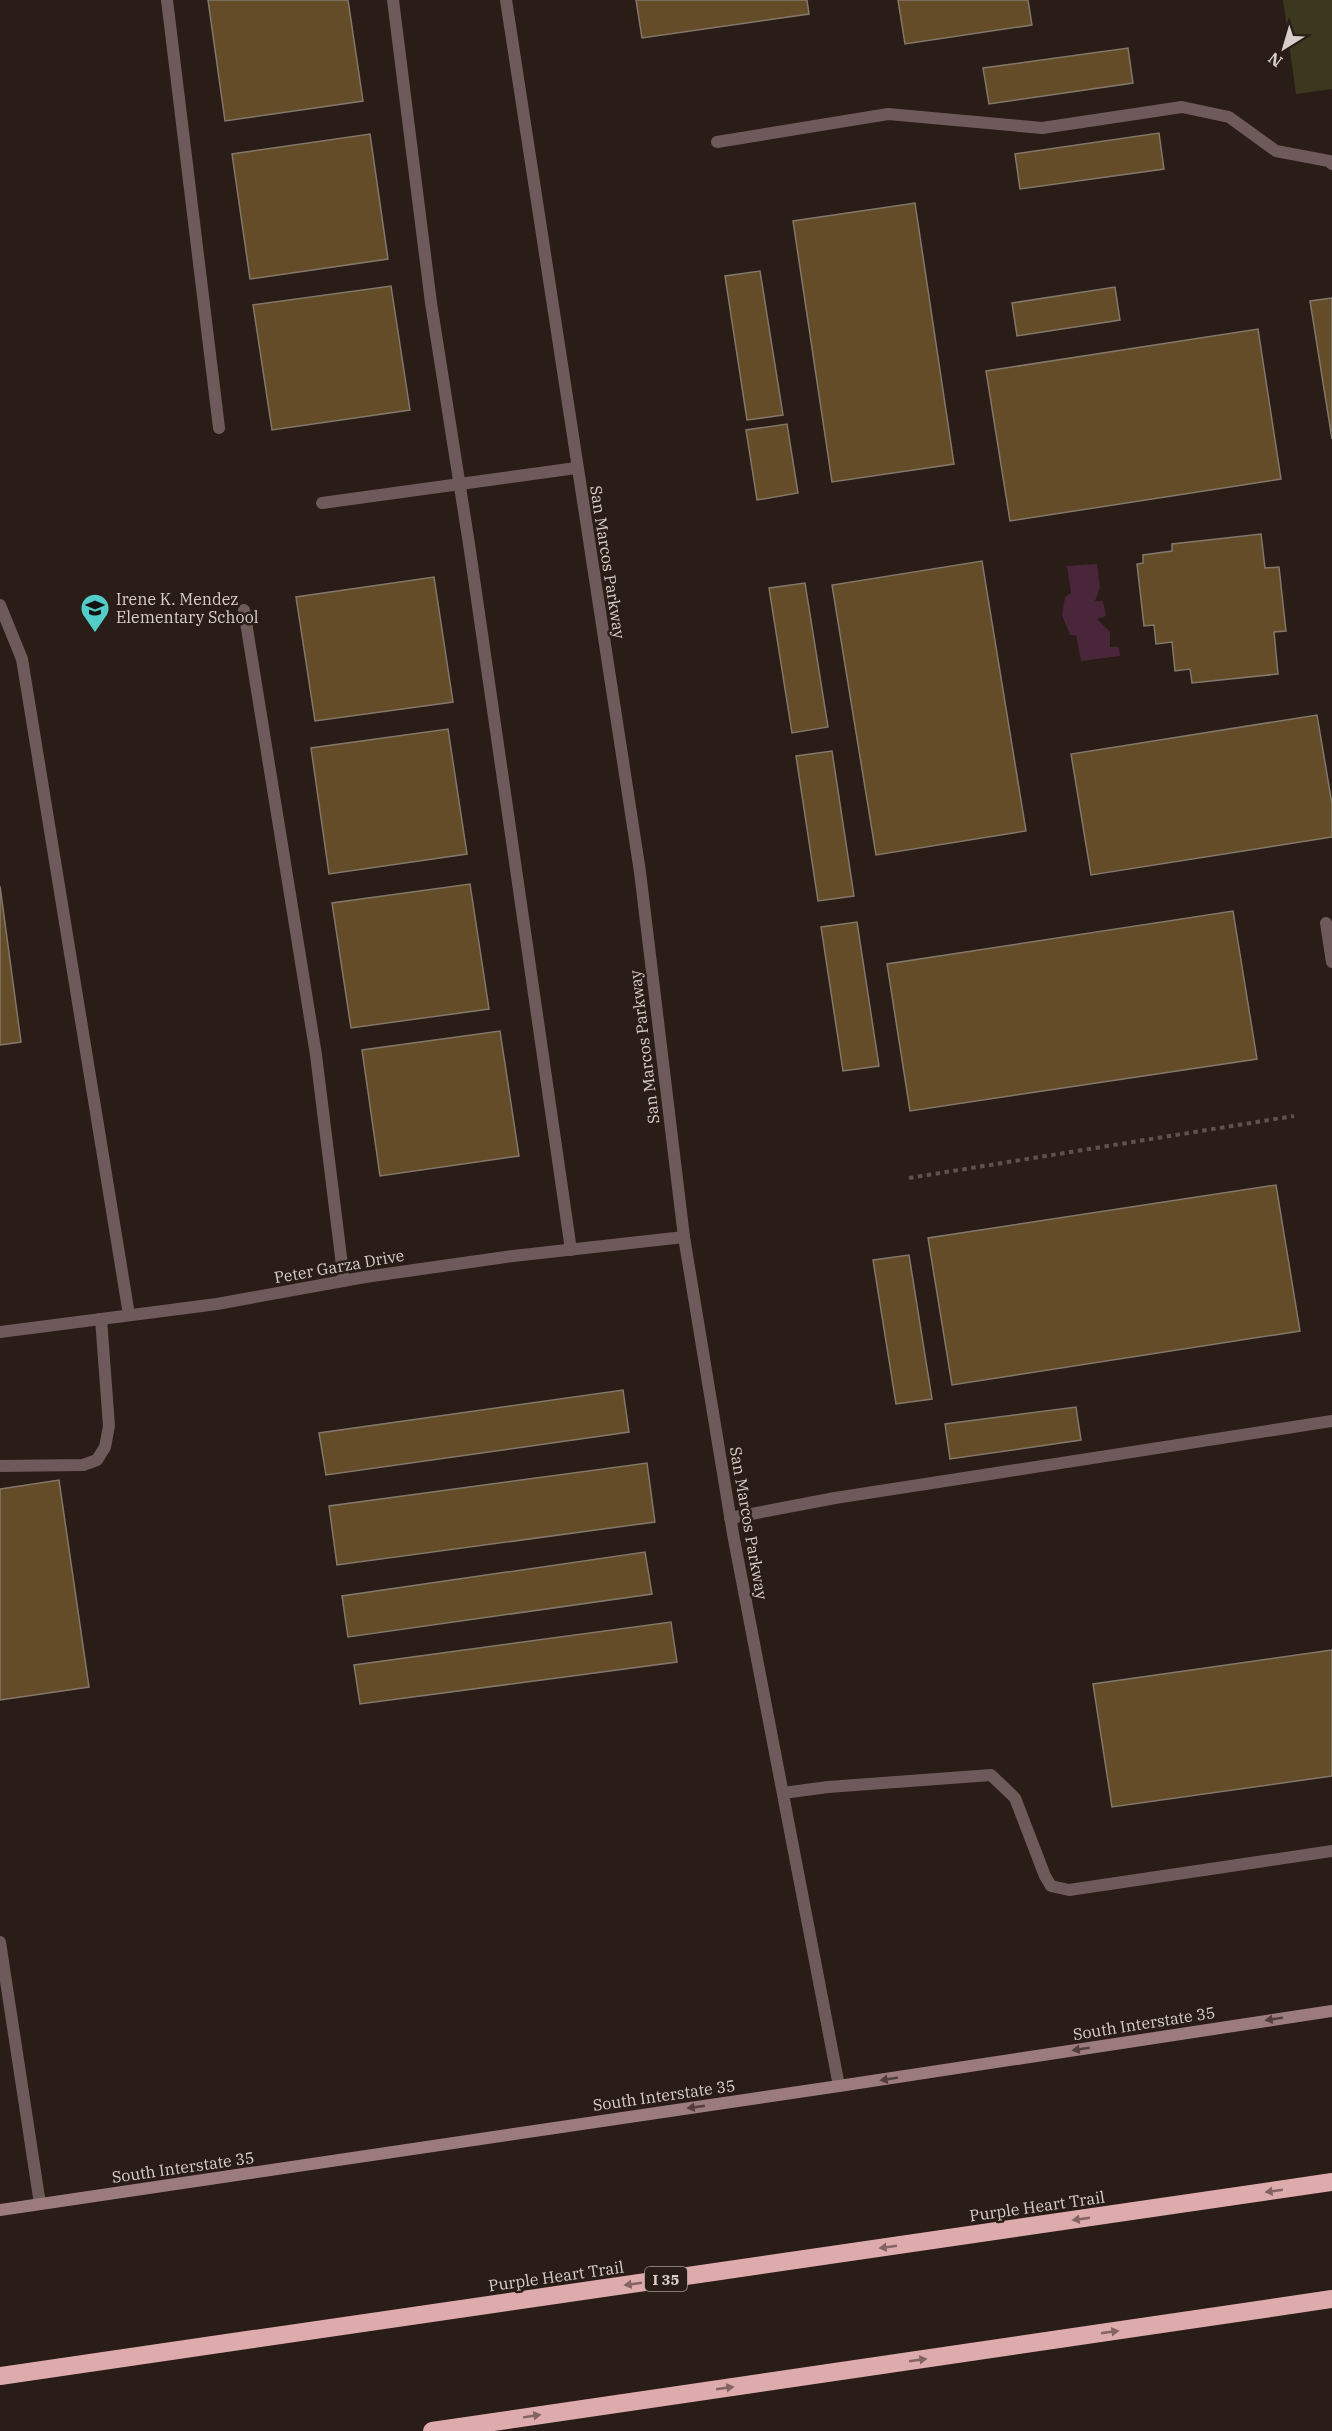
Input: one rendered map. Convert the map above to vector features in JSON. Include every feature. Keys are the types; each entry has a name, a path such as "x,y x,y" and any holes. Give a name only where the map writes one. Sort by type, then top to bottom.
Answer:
{"highway":[{"name":"Purple Heart Trail","path":"0,2376 1332,2182"},
{"path":"432,2431 1332,2299"}],"main road":[{"name":"South Interstate 35","path":"0,2210 839,2086 1332,2010"}],"street":[{"path":"166,0 219,428"},
{"path":"393,0 431,303 460,483 571,1250"},
{"name":"San Marcos Parkway","path":"506,0 517,82 541,219 576,468 640,872 684,1237 730,1518 839,2086"},
{"path":"717,142 888,114 1042,128 1182,107 1229,117 1276,151 1331,162"},
{"path":"322,503 576,468"},
{"path":"0,605 22,659 129,1315"},
{"path":"244,610 316,1055 344,1281"},
{"path":"1326,923 1332,963"},
{"name":"Peter Garza Drive","path":"0,1332 217,1304 344,1281 501,1258 684,1237"},
{"path":"0,1466 83,1465 97,1460 105,1447 109,1426 101,1319"},
{"path":"730,1518 826,1500 1332,1421"},
{"path":"783,1793 828,1786 991,1775 1015,1798 1045,1876 1052,1886 1069,1890 1332,1851"},
{"path":"0,1942 40,2204"}],"path":[{"path":"909,1178 1294,1116"}],"shaded area":[{"path":"1283,0 1332,0 1332,89 1296,94"},
{"path":"1097,564 1100,588 1095,601 1103,601 1106,616 1097,619 1110,632 1110,647 1119,647 1120,656 1081,661 1076,635 1070,635 1062,615 1065,597 1071,593 1067,566"}],"building":[{"path":"208,0 348,0 363,101 225,121"},
{"path":"636,0 807,0 809,14 642,38"},
{"path":"898,0 1028,0 1032,25 905,44"},
{"path":"1128,48 1133,83 989,104 983,68"},
{"path":"1159,133 1164,169 1020,189 1015,154"},
{"path":"370,134 388,259 250,279 232,154"},
{"path":"915,203 954,464 832,482 793,221"},
{"path":"760,271 783,415 747,420 725,276"},
{"path":"391,286 410,410 272,430 253,305"},
{"path":"1115,287 1120,320 1017,336 1012,303"},
{"path":"1332,298 1332,439 1310,301"},
{"path":"1258,329 1281,479 1010,521 986,371"},
{"path":"787,424 798,493 757,500 746,430"},
{"path":"1261,534 1265,568 1279,567 1286,631 1274,632 1278,674 1192,683 1190,669 1175,671 1172,642 1156,644 1154,625 1144,626 1137,564 1143,563 1143,555 1172,551 1172,544"},
{"path":"982,561 1026,831 876,855 832,585"},
{"path":"434,577 453,702 315,721 296,597"},
{"path":"805,583 828,727 792,733 769,588"},
{"path":"1317,715 1332,804 1332,837 1091,875 1071,754"},
{"path":"448,729 467,854 329,874 311,748"},
{"path":"832,751 854,896 818,901 796,756"},
{"path":"470,884 489,1009 351,1028 332,903"},
{"path":"0,886 21,1042 0,1045"},
{"path":"1233,911 1257,1059 910,1111 887,964"},
{"path":"857,922 879,1066 843,1071 821,927"},
{"path":"500,1031 519,1156 380,1176 362,1050"},
{"path":"1276,1185 1300,1331 952,1385 928,1238"},
{"path":"909,1255 932,1399 896,1404 873,1260"},
{"path":"623,1390 629,1432 326,1475 319,1433"},
{"path":"1076,1407 1081,1440 950,1459 945,1424"},
{"path":"647,1463 655,1522 337,1565 329,1506"},
{"path":"59,1480 89,1687 0,1700 0,1489"},
{"path":"645,1552 652,1594 348,1637 342,1596"},
{"path":"671,1622 677,1662 360,1704 354,1665"},
{"path":"1332,1650 1332,1776 1112,1807 1093,1684"}],"place":[{"name":"Irene K. Mendez Elementary School","path":"95,634"}]}
